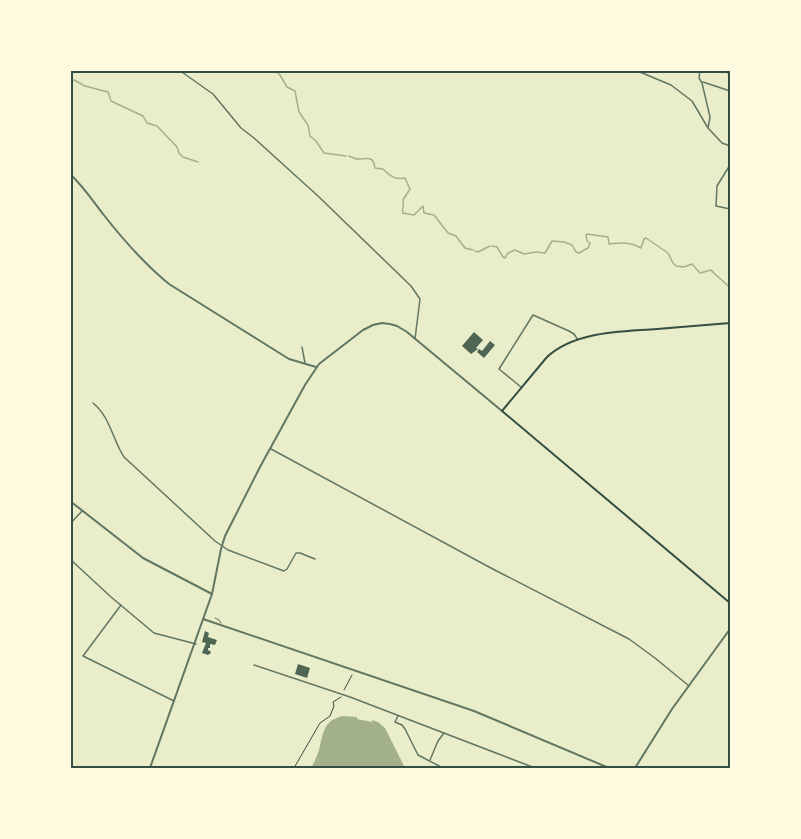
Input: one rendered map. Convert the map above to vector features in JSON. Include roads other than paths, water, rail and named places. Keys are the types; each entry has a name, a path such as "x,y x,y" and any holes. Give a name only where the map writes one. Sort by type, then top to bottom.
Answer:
{"main road":[{"path":"730,323 613,332 565,345 551,354 502,411 730,603"}],"street":[{"path":"179,70 213,94 241,128 318,196 418,294 420,299 415,339"},
{"path":"635,70 671,85 692,101 708,129 722,143 730,146"},
{"path":"723,70 730,74"},
{"path":"699,72 710,117 708,129"},
{"path":"702,82 730,91"},
{"path":"730,165 717,186 716,206 730,209"},
{"path":"70,174 85,189 115,228 169,284 289,359 316,367"},
{"path":"522,387 499,369 533,315 569,331 578,340"},
{"path":"150,768 196,644 212,594 222,546 270,449 316,367 363,330 378,324 393,325 402,328 502,411"},
{"path":"302,347 305,363"},
{"path":"93,403 106,417 124,457 222,546 284,571 296,553 315,559"},
{"path":"270,449 629,639 689,686"},
{"path":"70,501 143,558 212,594"},
{"path":"70,524 82,510"},
{"path":"70,559 154,633 196,644"},
{"path":"120,605 83,655 175,702"},
{"path":"203,619 474,711 609,768"},
{"path":"635,768 669,715 730,629"},
{"path":"254,664 345,695 535,768"},
{"path":"398,715 395,722 405,729 418,755 443,768"},
{"path":"429,761 444,733"}],"lane":[{"path":"215,618 220,621 220,626"}],"waterway":[{"path":"275,70 287,87 295,91 299,112 308,125 310,136 324,153 346,156"},
{"path":"70,81 74,80 85,86 108,92 111,101 143,116 147,123 157,126 177,147 183,157 198,162"},
{"path":"349,156 357,159 370,159 375,168 383,169 395,178 405,178 410,189 403,200 403,213 414,215 423,206 424,213 434,215 448,233 456,236 465,248 473,250"},
{"path":"492,246 497,247 505,258 508,253 515,250 524,254 545,253 552,241 572,245 579,253 588,248 590,243 587,241 587,234 608,237 609,244 629,243 641,248 646,238 668,253 676,266 684,267 692,264 700,273 711,270 730,288"},
{"path":"475,251 478,252 490,246"}]}
